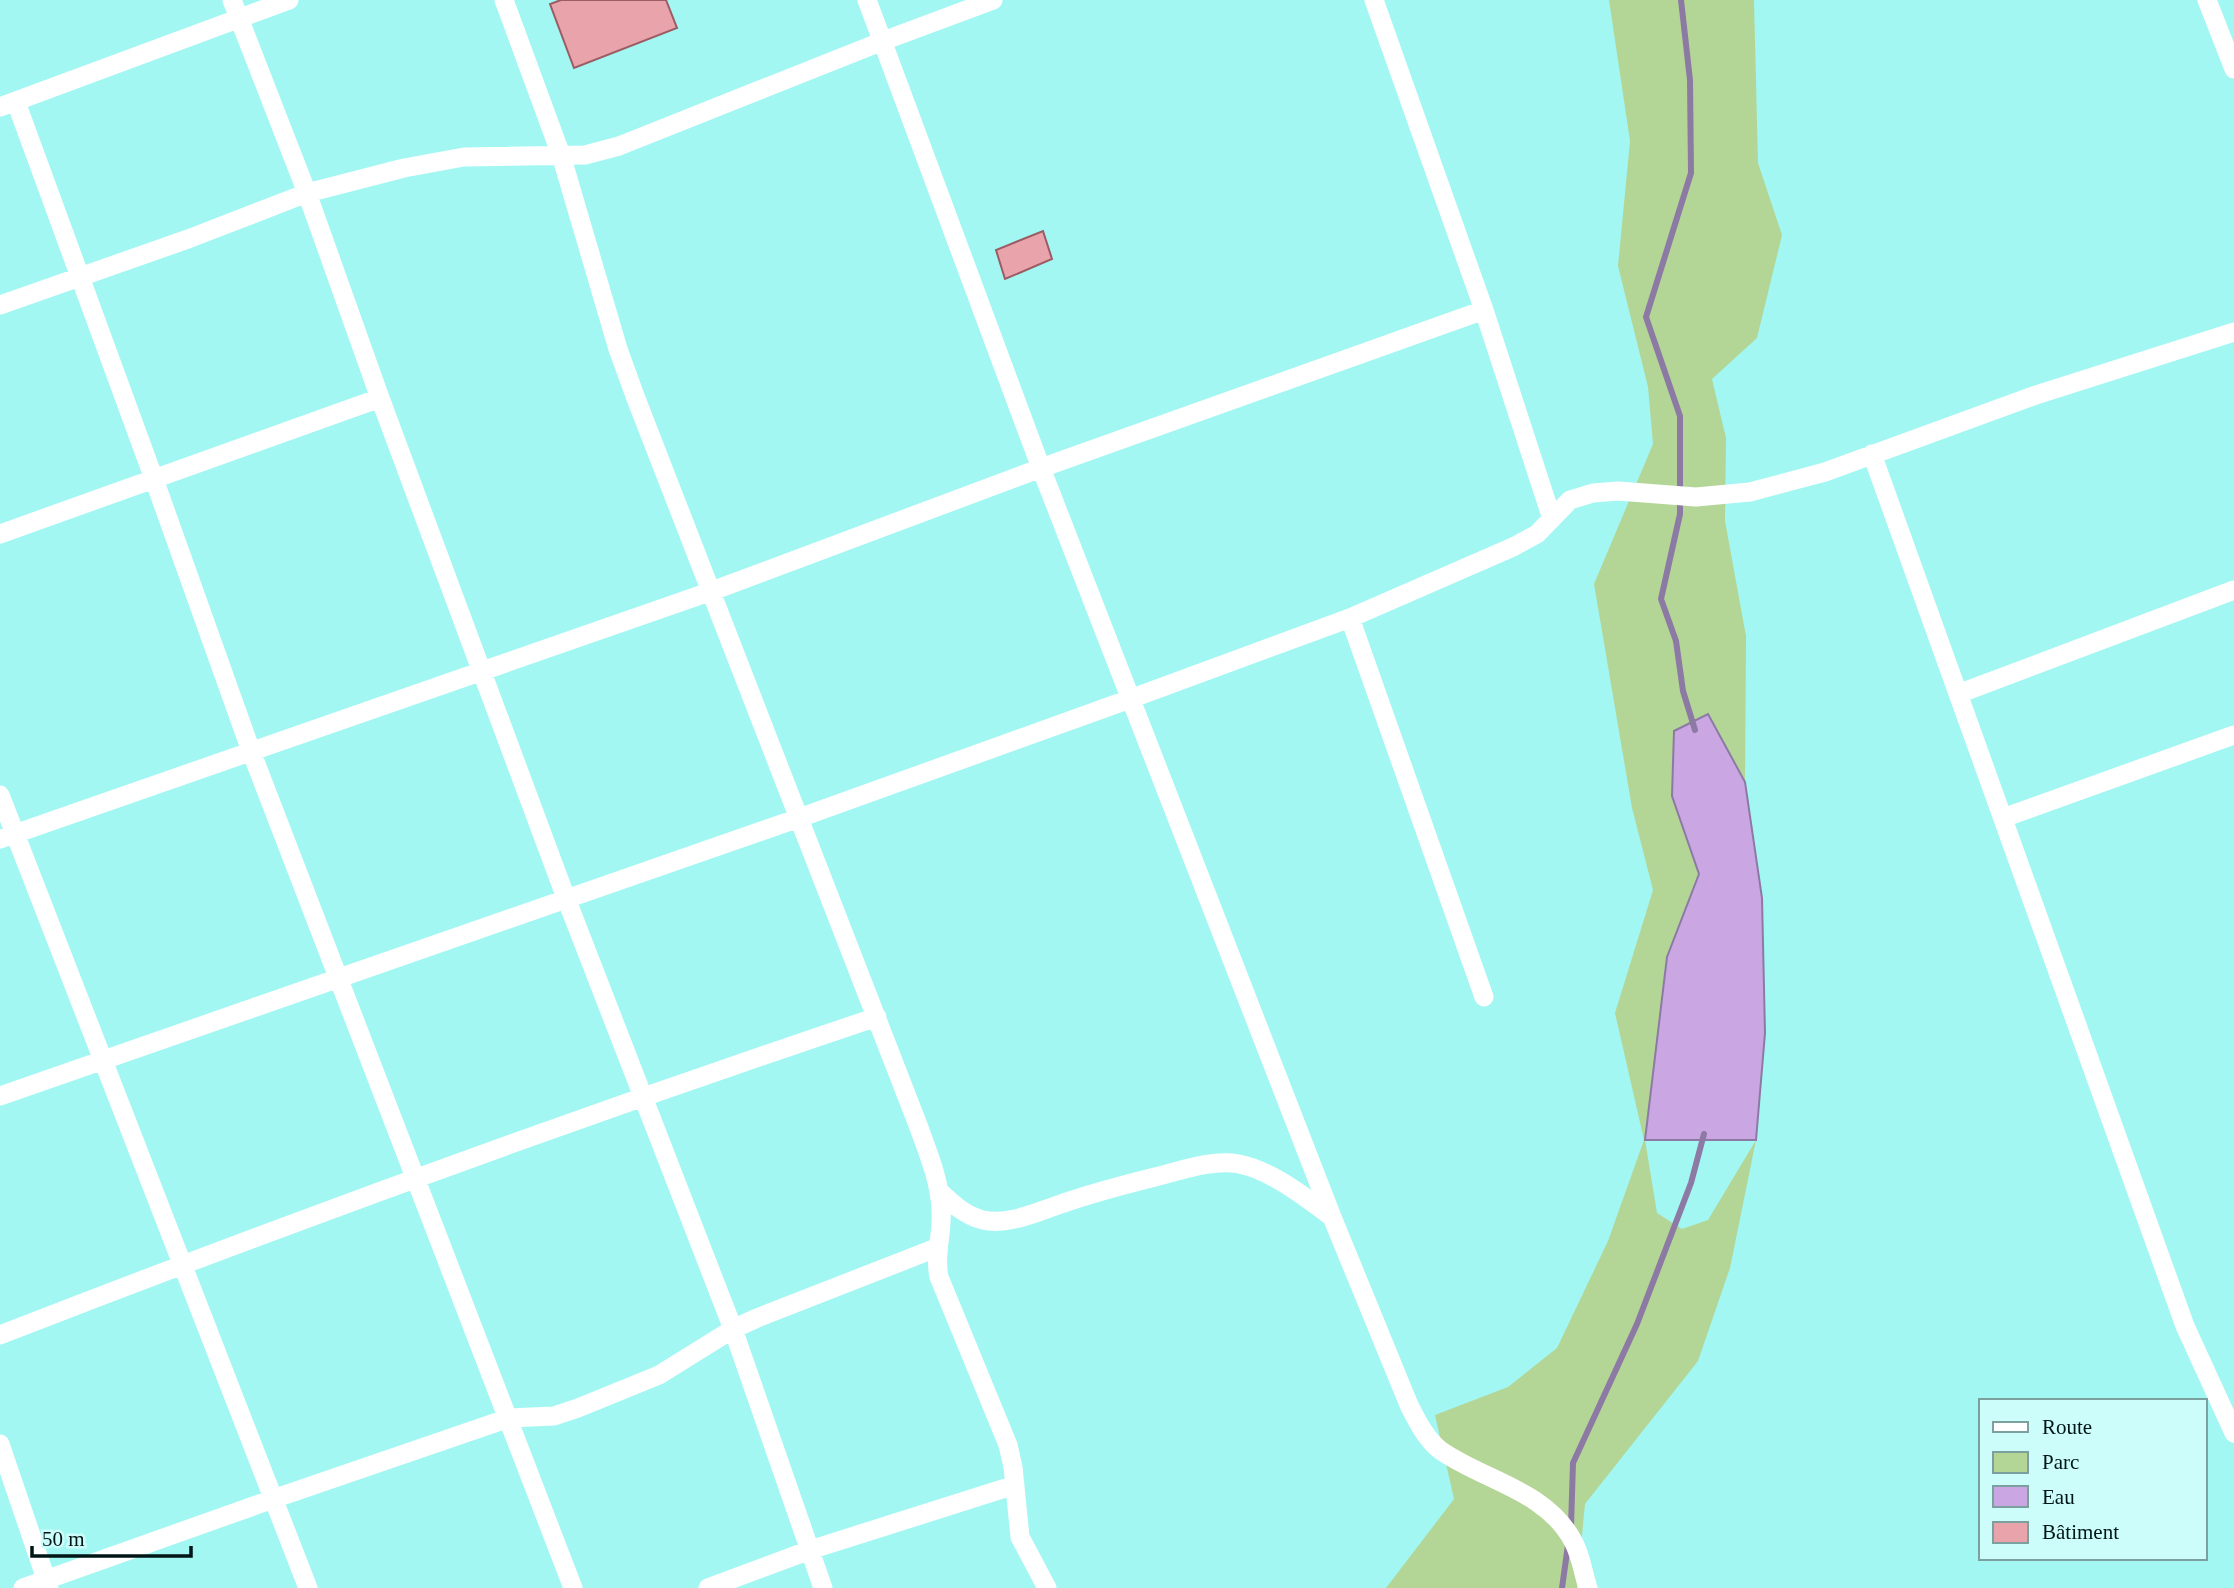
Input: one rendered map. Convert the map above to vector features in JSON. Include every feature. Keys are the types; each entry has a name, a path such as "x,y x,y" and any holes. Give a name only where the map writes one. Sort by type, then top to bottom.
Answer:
{"street":[{"path":"232,0 307,193 380,398 566,898 733,1329 823,1588"},
{"path":"289,0 8,105 80,277 251,751 573,1588"},
{"path":"504,0 561,155 618,349 918,1125 939,1191 942,1212 936,1248 939,1276 1008,1445 1020,1537 1046,1588"},
{"path":"867,0 1041,468 1396,1376 1422,1430 1438,1448 1536,1501 1554,1516 1573,1540 1588,1588"},
{"path":"0,306 307,193 404,168 464,157 585,155 619,146 993,0"},
{"path":"1374,0 1484,310 1552,519"},
{"path":"2207,0 2234,69"},
{"path":"8,836 712,591 1041,468 1484,310"},
{"path":"0,1096 799,818 1350,618 1513,547 1537,534 1570,500 1593,493 1618,491 1696,497 1751,492 1825,472 2036,395 2234,332"},
{"path":"0,534 380,398"},
{"path":"1872,454 2185,1326 2234,1433"},
{"path":"1958,694 2234,590"},
{"path":"1350,618 1484,997"},
{"path":"2003,818 2234,735"},
{"path":"0,795 8,836 103,1059 308,1588"},
{"path":"0,1335 415,1177 643,1095 877,1017"},
{"path":"939,1191 968,1215 985,1221 1000,1220 1026,1216 1092,1193 1196,1167 1220,1163 1240,1164 1282,1183 1332,1217"},
{"path":"23,1588 47,1583 273,1499 509,1418 554,1416 578,1408 659,1375 733,1329 757,1318 936,1248"},
{"path":"0,1444 47,1583"},
{"path":"708,1588 810,1550 1015,1485"}],"green space":[{"path":"1609,0 1754,0 1758,163 1782,235 1757,338 1712,379 1726,438 1725,521 1746,636 1745,782 1709,714 1672,796 1699,874 1667,957 1645,1140 1657,1213 1682,1229 1708,1220 1756,1140 1730,1268 1698,1361 1585,1504 1577,1588 1386,1588 1454,1499 1435,1415 1508,1387 1557,1348 1608,1241 1644,1140 1615,1013 1653,890 1632,808 1594,584 1653,444 1648,387 1618,266 1630,141"}],"water":[{"path":"1708,714 1745,782 1762,898 1765,1033 1756,1140 1645,1140 1667,957 1699,874 1672,796 1674,731"}],"building":[{"path":"561,0 666,0 677,28 574,68 550,4"},
{"path":"1043,231 1052,259 1005,279 996,250"}],"waterway":[{"path":"1681,0 1690,80 1691,173 1646,317 1680,416 1680,514 1661,599 1676,641 1683,691 1695,730"},
{"path":"1571,1527 1573,1463 1637,1324 1691,1183 1704,1134"},
{"path":"1562,1588 1568,1545"}]}
